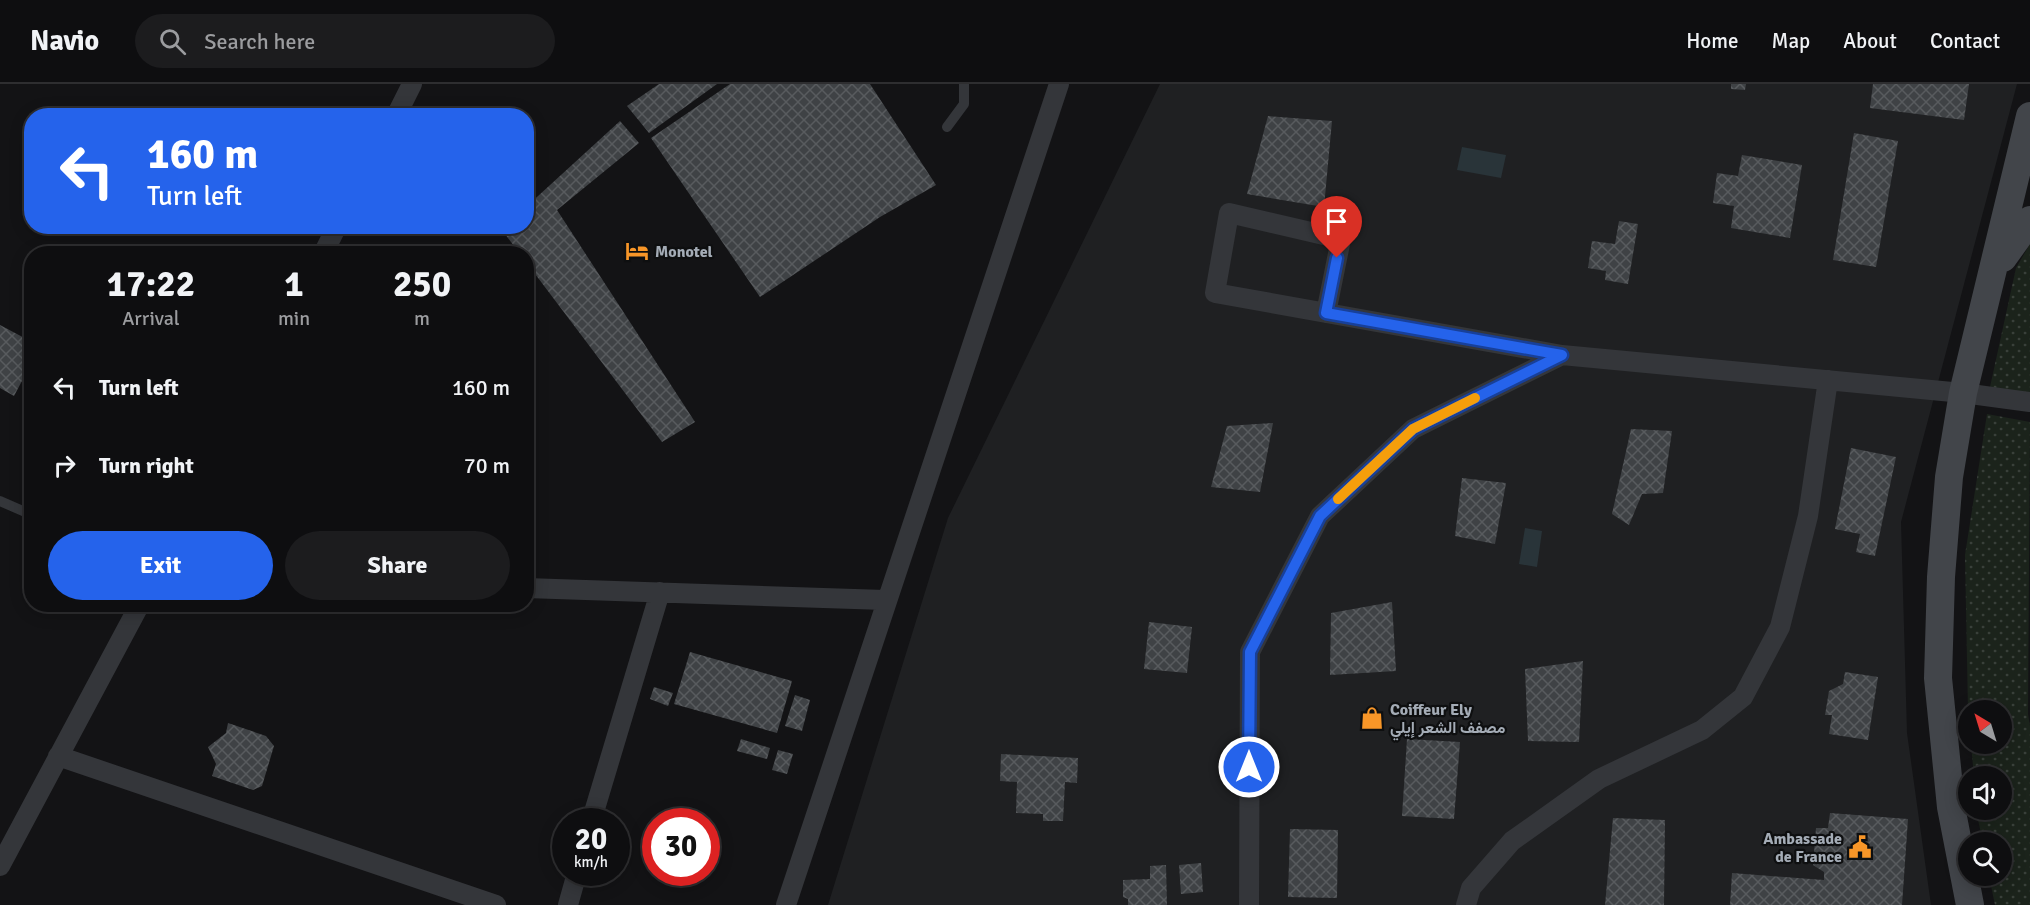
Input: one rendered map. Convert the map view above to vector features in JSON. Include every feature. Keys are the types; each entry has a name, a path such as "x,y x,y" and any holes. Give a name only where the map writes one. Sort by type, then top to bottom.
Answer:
{"street":[{"path":"400,108 412,84"},
{"path":"786,905 885,600 1059,84"},
{"path":"1970,905 1951,807 1938,678 1941,577 1948,477 1963,393 2030,116"},
{"path":"1326,313 1341,239 1228,213 1215,293 1326,313 1562,355 1963,393 2030,402"},
{"path":"1994,272 2030,220"},
{"path":"1249,905 1250,652 1320,516 1413,429 1562,355"},
{"path":"1466,905 1471,888 1512,841 1599,779 1702,730 1743,697 1780,627 1808,516 1828,380"},
{"path":"534,588 885,600"},
{"path":"595,808 660,592"},
{"path":"0,866 136,612"},
{"path":"58,756 496,905"},
{"path":"568,905 573,886"}],"lane":[{"path":"947,127 964,104 964,84"},
{"path":"0,501 24,512"}],"shaded area":[{"path":"1160,84 2017,84 1901,522 1907,733 1931,905 828,905 948,518"},
{"path":"1462,147 1506,155 1501,178 1457,170"},
{"path":"2030,244 2030,396 1990,387 2016,268"},
{"path":"1987,414 2030,422 2028,714 2030,726 2030,905 1995,905 1991,886 2012,886 2012,832 1981,832 1978,820 2012,820 2012,766 1973,766 1972,754 2012,754 2012,700 1968,700 1965,555"},
{"path":"1525,528 1542,531 1537,567 1519,564"}],"building":[{"path":"659,84 717,84 649,133 627,106"},
{"path":"730,84 870,84 936,185 880,217 760,297 651,138"},
{"path":"1731,84 1746,84 1745,90 1731,89"},
{"path":"1873,84 1969,84 1964,120 1870,108"},
{"path":"1268,116 1332,121 1324,207 1247,194"},
{"path":"620,121 639,143 557,210 695,422 662,442 534,273 534,246 514,246 505,234 534,234 534,200"},
{"path":"1854,133 1898,141 1876,267 1833,260"},
{"path":"1742,155 1802,165 1790,238 1731,228 1734,206 1713,203 1717,173 1738,176"},
{"path":"1619,221 1638,224 1628,284 1605,280 1606,271 1588,268 1592,241 1615,244"},
{"path":"0,325 24,338 24,377 14,396 0,388"},
{"path":"1273,423 1260,492 1211,487 1227,426"},
{"path":"1631,429 1672,431 1663,493 1642,494 1629,525 1612,514"},
{"path":"1851,448 1896,457 1875,556 1856,552 1860,534 1835,529"},
{"path":"1462,478 1506,483 1495,544 1455,536"},
{"path":"1392,602 1396,671 1330,675 1331,613"},
{"path":"1149,622 1192,627 1187,673 1144,669"},
{"path":"690,652 792,681 777,733 674,704"},
{"path":"1583,661 1579,742 1528,741 1525,669"},
{"path":"1845,672 1878,677 1868,740 1829,734 1832,715 1825,715 1829,691 1843,684"},
{"path":"654,687 673,693 668,706 650,699"},
{"path":"795,695 810,700 802,731 785,726"},
{"path":"228,723 266,736 274,746 262,786 253,790 212,776 216,764 208,747 226,733"},
{"path":"741,739 770,748 767,759 737,751"},
{"path":"1407,739 1460,742 1454,819 1402,816"},
{"path":"778,750 793,754 787,774 772,770"},
{"path":"1001,754 1078,758 1077,783 1065,782 1063,821 1043,821 1043,814 1016,813 1017,782 1000,781"},
{"name":"Ambassade de France","path":"1830,813 1908,819 1902,905 1730,905 1732,873 1824,880 1824,872 1813,865 1816,828 1828,828"},
{"path":"1613,818 1665,820 1664,905 1605,905"},
{"path":"1290,829 1338,830 1337,898 1288,897"},
{"path":"1201,863 1203,892 1181,894 1179,865"},
{"path":"1166,865 1167,905 1128,905 1128,899 1123,897 1123,880 1150,879 1150,866"}],"slow traffic":[{"path":"1338,499 1413,429 1475,398"}],"place":[{"name":"Monotel","path":"637,251"},
{"name":"Coiffeur Ely مصفف الشعر إيلي","path":"1372,718"},
{"name":"Ambassade de France","path":"1860,847"}],"route":[{"path":"1249,767 1250,652 1320,516 1413,429 1562,355 1326,313 1337,258"}]}
